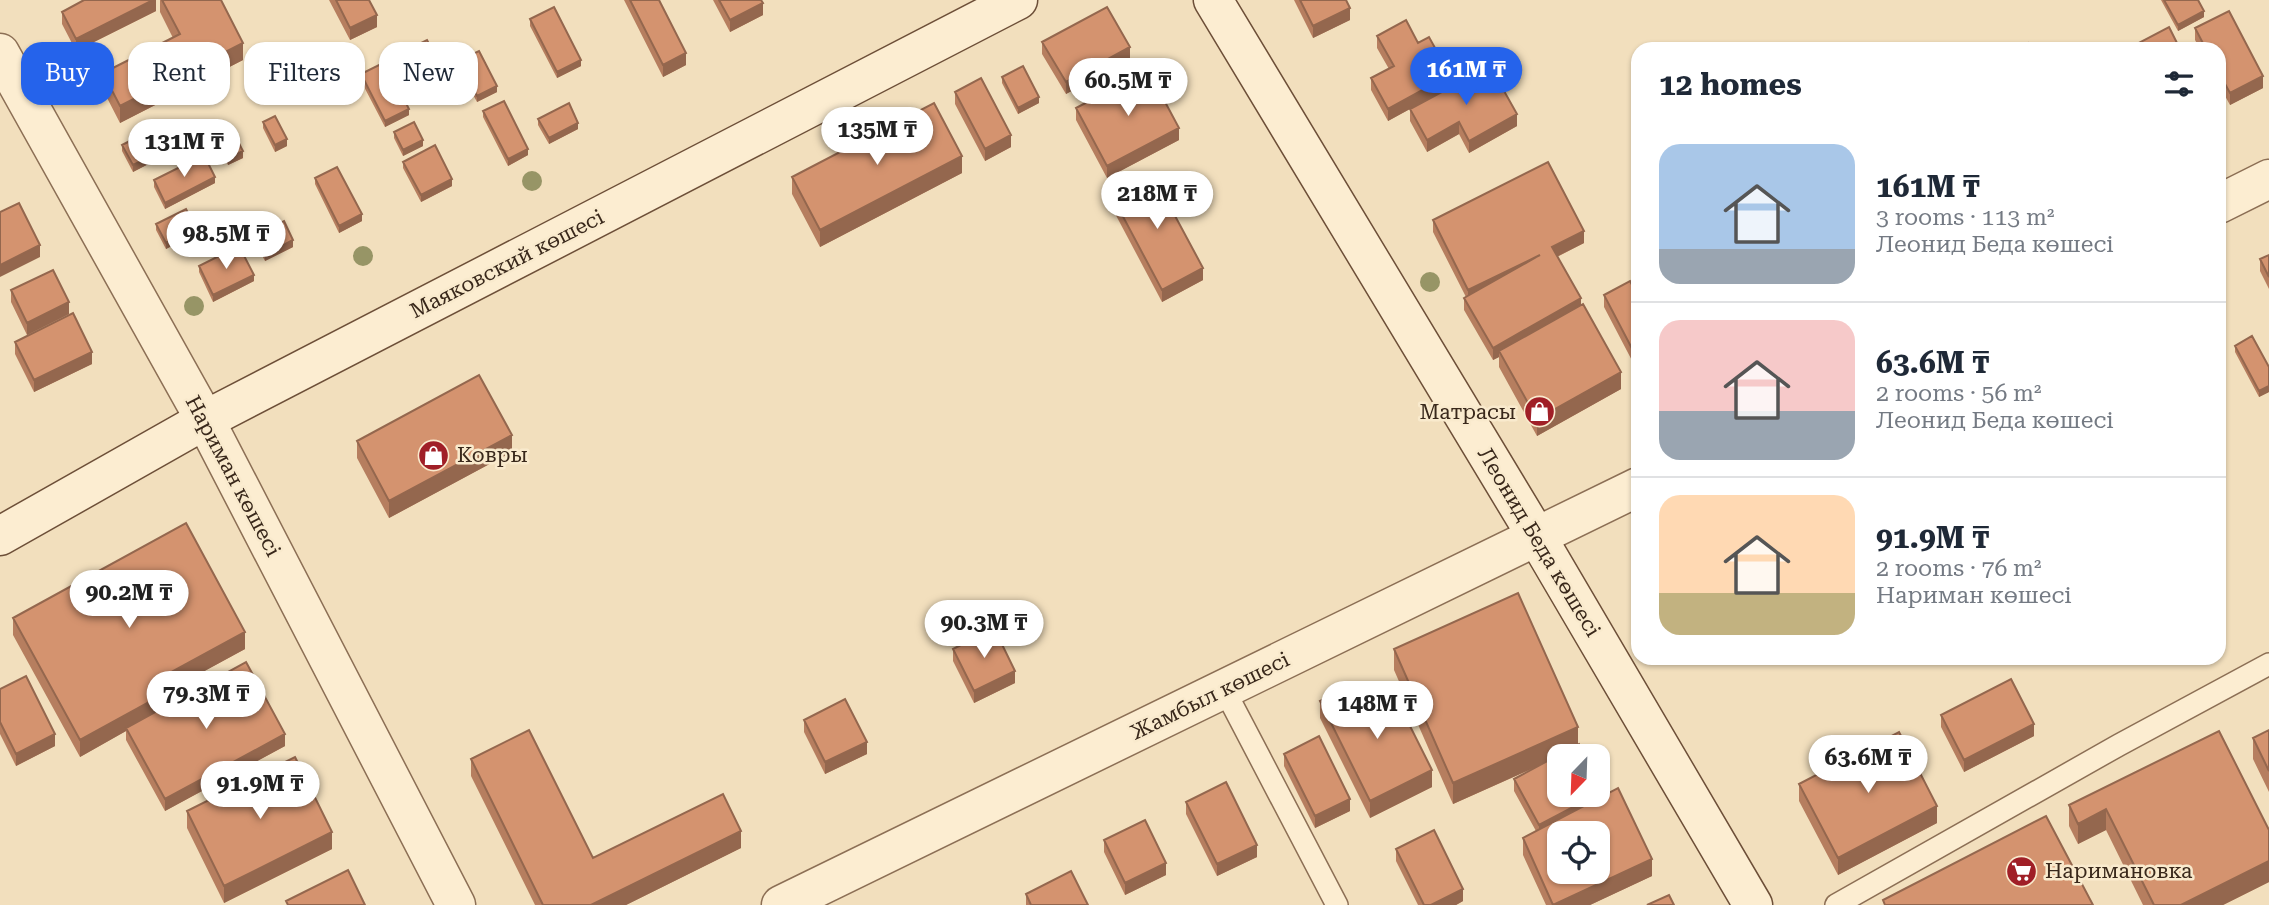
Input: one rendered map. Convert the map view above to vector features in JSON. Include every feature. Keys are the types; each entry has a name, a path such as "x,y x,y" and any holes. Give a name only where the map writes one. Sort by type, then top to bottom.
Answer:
{"street":[{"name":"Маяковский көшесі","path":"0,536 205,420 1018,0"},
{"name":"Леонид Беда көшесі","path":"1213,0 1537,537 1753,905"},
{"name":"Нариман көшесі","path":"0,53 205,420 456,905"},
{"path":"2226,200 2269,179"},
{"name":"Жамбыл көшесі","path":"781,905 1631,490"}],"lane":[{"path":"1836,905 2119,745 2269,664"},
{"path":"1224,689 1337,905"}],"building":[{"path":"84,0 153,0 76,39 62,12"},
{"path":"162,0 221,0 243,43 230,50 230,42 164,42 180,34"},
{"path":"336,0 369,0 377,15 350,28"},
{"path":"630,0 659,0 686,53 663,65"},
{"path":"719,0 761,0 763,3 730,20"},
{"path":"1300,0 1346,0 1350,8 1313,26"},
{"path":"2164,0 2198,0 2204,11 2178,25"},
{"path":"554,7 581,60 557,72 530,19"},
{"path":"1107,7 1130,47 1066,82 1042,42"},
{"path":"2229,11 2263,76 2230,93 2226,86 2226,42 2202,42 2195,28"},
{"path":"1406,20 1418,43 1429,37 1450,75 1388,109 1371,78 1394,66 1377,36"},
{"path":"2169,27 2176,42 2140,42"},
{"path":"478,51 497,86 478,96"},
{"path":"128,60 128,102 120,106 114,94 114,67"},
{"path":"379,65 379,105 407,105 409,109 385,121 365,82 365,72"},
{"path":"1023,66 1039,97 1018,108 1002,77"},
{"path":"1490,66 1517,114 1469,141 1459,122 1427,140 1410,109"},
{"path":"1148,70 1179,128 1107,166 1076,108"},
{"path":"981,78 1011,135 985,149 955,92"},
{"path":"504,101 528,149 508,159 483,111"},
{"path":"569,103 578,123 549,138 538,119"},
{"path":"934,103 962,156 820,230 792,177"},
{"path":"275,116 287,139 275,145 263,122"},
{"path":"414,122 423,140 403,150 394,132"},
{"path":"189,124 198,143 180,152 170,134"},
{"path":"149,131 160,152 133,165 122,145"},
{"path":"234,134 243,151 228,159 219,142"},
{"path":"435,145 452,179 421,195 403,162"},
{"path":"204,155 215,177 165,203 154,180"},
{"path":"1548,162 1584,231 1552,247 1581,298 1493,348 1464,298 1540,255 1468,290 1433,220"},
{"path":"337,167 362,214 339,226 315,178"},
{"path":"1152,173 1203,268 1162,290 1111,194"},
{"path":"19,203 40,245 0,265 0,212"},
{"path":"186,209 195,228 166,243 156,224"},
{"path":"284,221 293,240 265,255 255,236"},
{"path":"239,246 254,275 213,295 199,266"},
{"path":"2269,255 2269,277 2260,259"},
{"path":"53,270 69,302 27,323 11,290"},
{"path":"1630,281 1631,283 1631,347 1604,295"},
{"path":"1583,304 1621,372 1537,419 1499,351"},
{"path":"73,313 92,352 34,380 15,342"},
{"path":"2252,336 2269,367 2269,386 2259,391 2235,346"},
{"name":"Ковры","path":"479,375 512,435 389,501 357,441"},
{"path":"186,523 245,632 166,675 173,689 80,740 13,618"},
{"path":"1518,593 1578,727 1453,783 1394,649"},
{"path":"994,628 1015,671 974,691 953,649"},
{"path":"246,662 285,734 165,799 126,728"},
{"path":"26,676 55,734 16,754 0,722 0,689"},
{"path":"2011,679 2034,724 1964,760 1941,715"},
{"path":"1351,686 1362,706 1392,690 1432,770 1370,801 1320,701"},
{"path":"845,699 867,742 825,762 804,720"},
{"path":"529,730 593,858 723,794 741,831 591,905 543,905 471,759"},
{"path":"2269,730 2269,771 2253,738"},
{"path":"2219,731 2269,830 2269,861 2181,905 2154,905 2106,809 2078,824 2069,805"},
{"path":"1899,732 1937,806 1838,858 1799,784"},
{"path":"1319,736 1350,799 1315,816 1284,754"},
{"path":"295,757 332,832 224,886 187,811"},
{"path":"1547,761 1547,807 1573,807 1539,825 1514,779"},
{"path":"1226,782 1257,845 1217,864 1186,802"},
{"path":"1618,788 1652,859 1610,879 1610,821 1555,821 1582,807 1610,807 1610,792"},
{"path":"2046,816 2093,905 1885,905 1883,900"},
{"path":"1145,820 1166,863 1125,883 1104,840"},
{"path":"1547,825 1547,884 1598,884 1553,905 1523,838"},
{"path":"1434,830 1463,889 1431,905 1424,905 1396,849"},
{"path":"348,870 365,905 288,905 286,901"},
{"path":"1071,871 1088,905 1031,905 1026,894"},
{"path":"1669,895 1674,905 1647,905"}],"place":[{"name":"Матрасы","path":"1539,412"},
{"name":"Ковры","path":"434,455"},
{"name":"Наримановка","path":"2022,871"}]}
